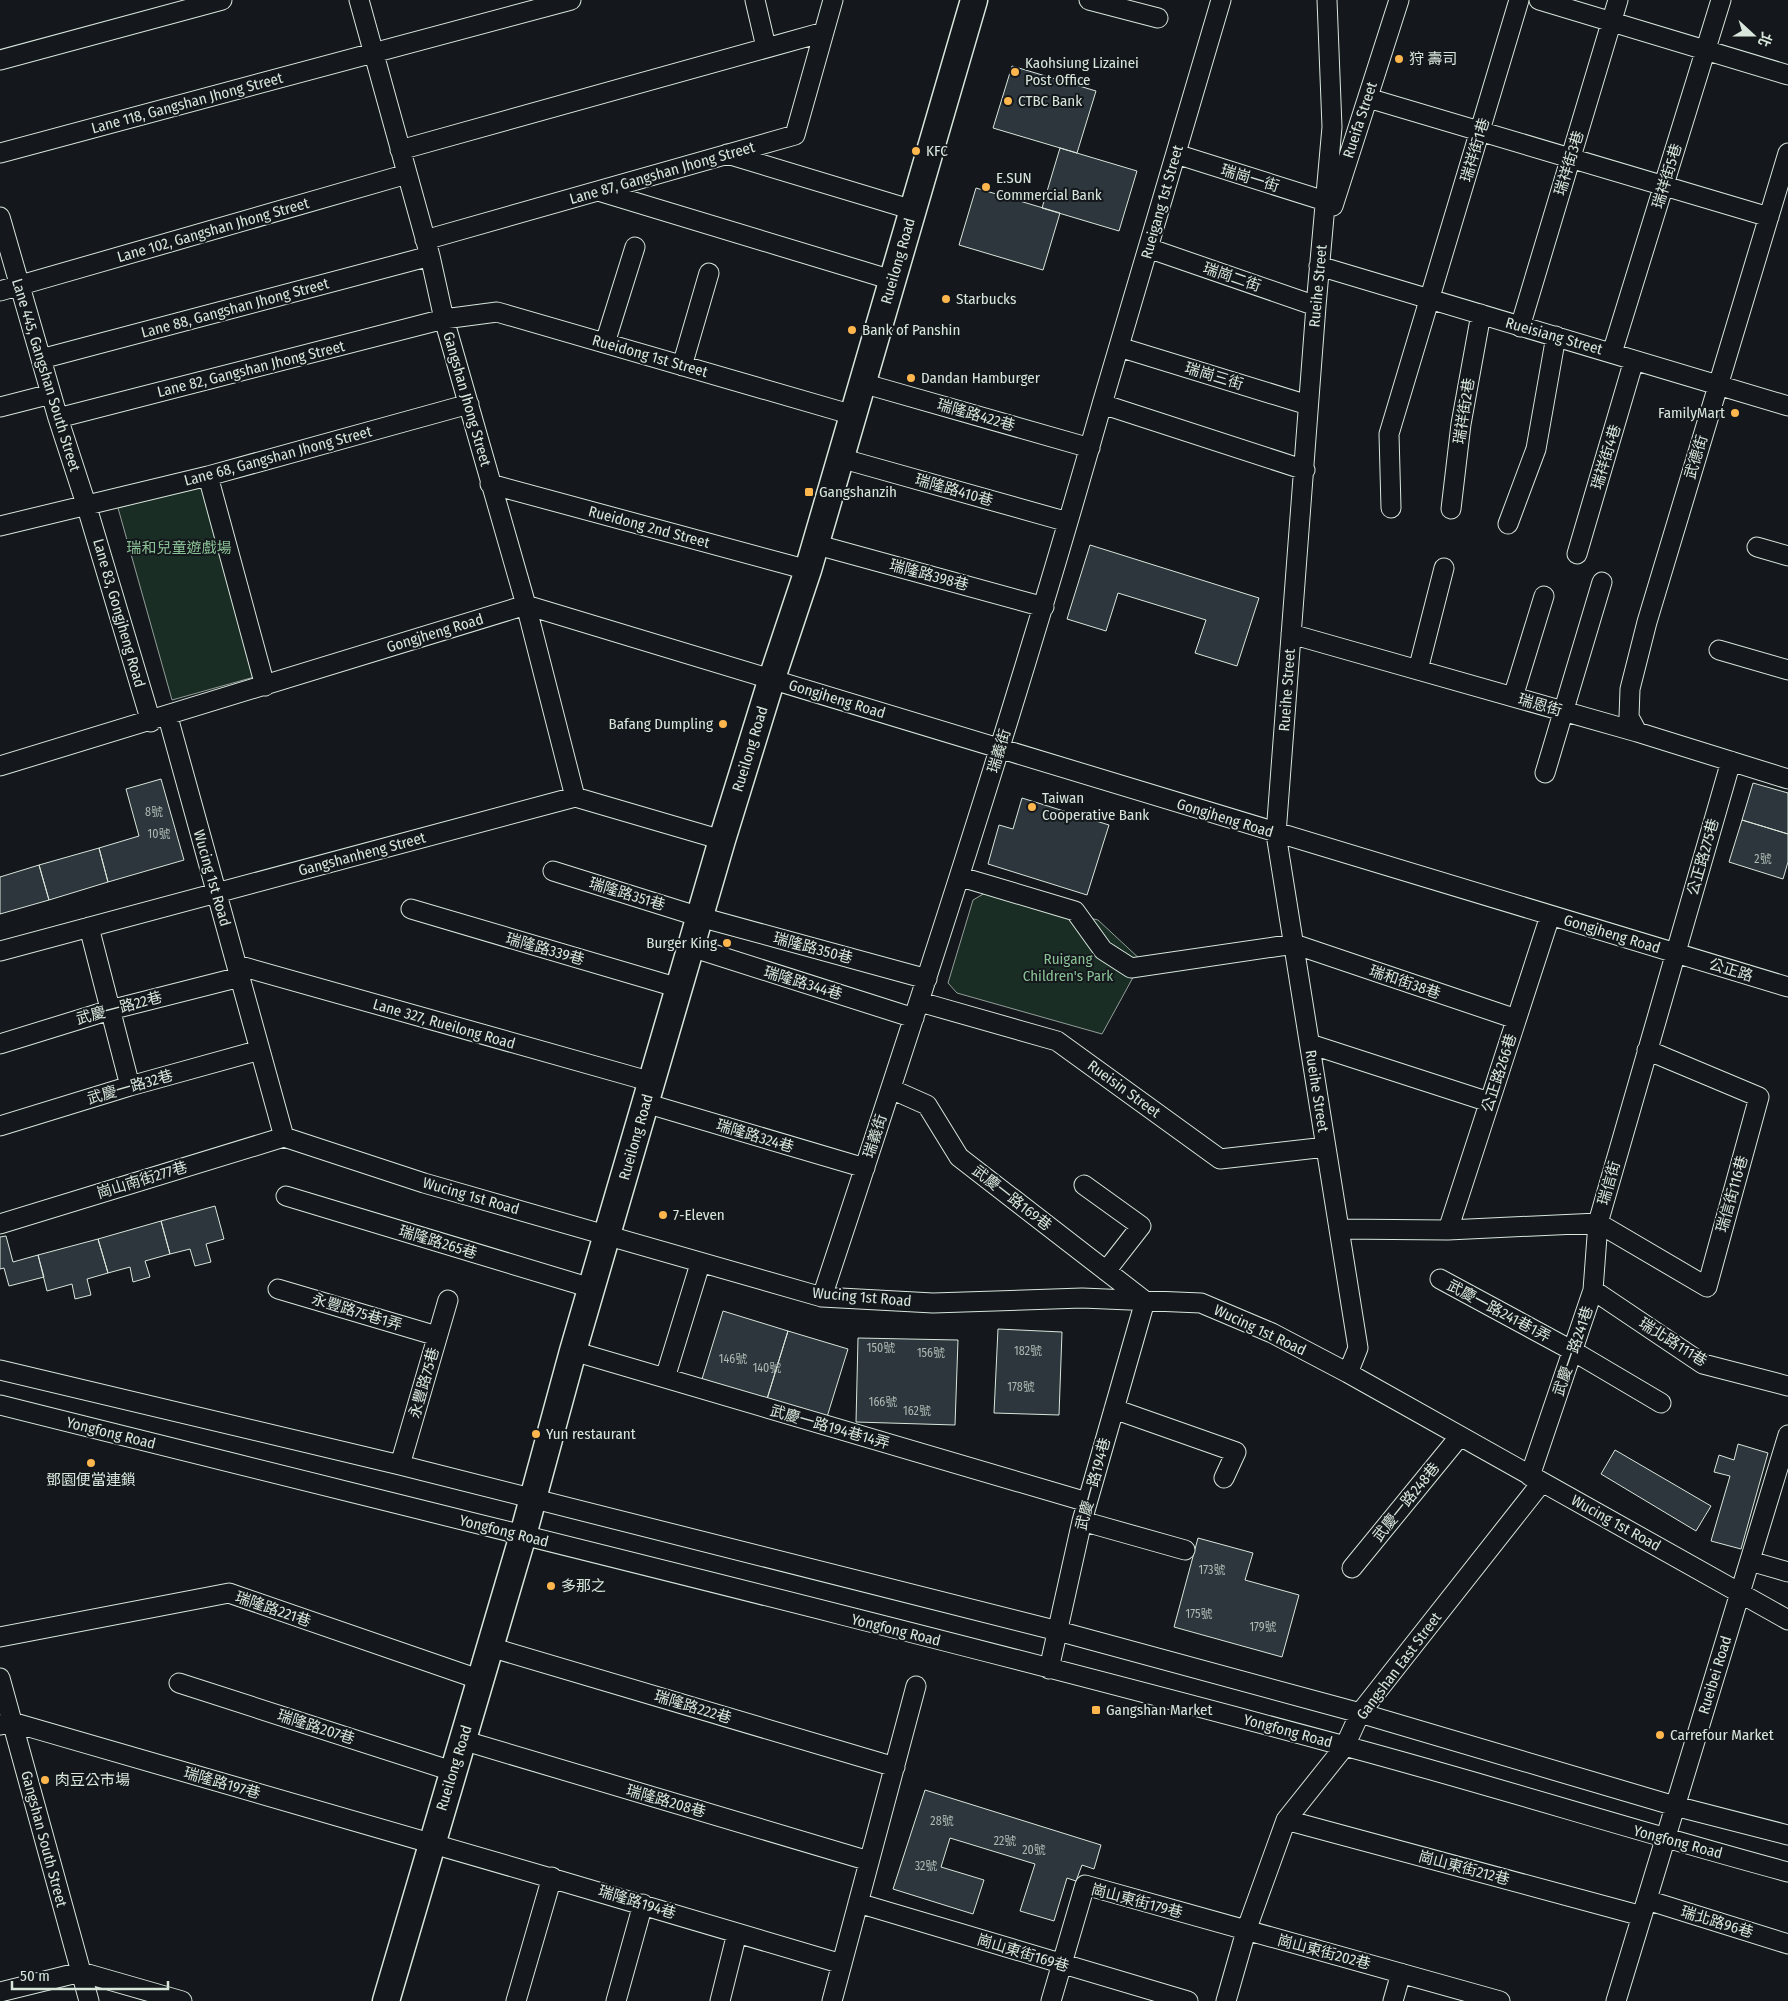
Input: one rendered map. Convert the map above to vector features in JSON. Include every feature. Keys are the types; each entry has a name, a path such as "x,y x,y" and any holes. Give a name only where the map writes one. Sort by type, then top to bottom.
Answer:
{"street":[{"path":"0,60 222,0"},
{"name":"Gangshan Jhong Street","path":"359,0 427,248 444,319 526,605 575,797"},
{"name":"Lane 118, Gangshan Jhong Street","path":"0,154 571,0"},
{"path":"755,0 766,46"},
{"name":"Lane 87, Gangshan Jhong Street","path":"427,248 598,191 795,135 833,0"},
{"name":"Rueilong Road","path":"386,2001 452,1771 481,1680 523,1535 591,1288 722,840 772,678 808,570 814,544 974,0"},
{"path":"1089,0 1158,18"},
{"name":"Rueigang 1st Street","path":"1102,404 1221,0"},
{"name":"Rueihe Street","path":"1327,0 1332,127 1319,266 1276,834 1358,1348 1348,1372"},
{"name":"Rueifa Street","path":"1322,240 1399,0"},
{"name":"瑞祥街1巷","path":"1391,508 1389,434 1519,0"},
{"path":"1538,0 1788,74"},
{"name":"瑞祥街3巷","path":"1520,326 1618,0"},
{"name":"瑞祥街5巷","path":"1612,353 1721,0"},
{"path":"400,150 766,46 824,32"},
{"path":"1368,98 1769,217"},
{"name":"武德街","path":"1637,732 1629,717 1630,689 1647,622 1788,153"},
{"path":"728,154 913,210"},
{"name":"瑞崗一街","path":"1176,154 1325,201"},
{"name":"Lane 102, Gangshan Jhong Street","path":"0,291 407,174"},
{"path":"598,191 892,280"},
{"name":"Lane 445, Gangshan South Street","path":"0,217 18,286 86,504"},
{"path":"605,343 635,247"},
{"name":"Lane 88, Gangshan Jhong Street","path":"41,359 427,248"},
{"name":"瑞崗二街","path":"1148,248 1316,306"},
{"name":"Rueisiang Street","path":"1319,266 1788,406"},
{"path":"682,366 709,273"},
{"name":"Rueidong 1st Street","path":"444,319 497,312 853,415"},
{"name":"瑞祥街2巷","path":"1451,509 1460,424 1481,314"},
{"name":"Lane 82, Gangshan Jhong Street","path":"58,418 444,319"},
{"path":"1508,524 1536,449 1556,336"},
{"name":"瑞崗三街","path":"1119,347 1308,405"},
{"name":"瑞祥街4巷","path":"1577,554 1634,360"},
{"name":"瑞隆路422巷","path":"862,383 1090,448"},
{"path":"0,407 51,394"},
{"name":"Lane 68, Gangshan Jhong Street","path":"0,526 208,476 469,404"},
{"path":"1102,404 1305,470"},
{"name":"瑞義街","path":"822,1297 960,877 1044,606 1102,404"},
{"name":"瑞隆路410巷","path":"840,458 1068,522"},
{"path":"208,476 265,686"},
{"name":"Rueidong 2nd Street","path":"490,484 808,570"},
{"name":"Lane 83, Gongjheng Road","path":"86,504 159,719"},
{"name":"瑞隆路398巷","path":"814,544 1044,606"},
{"path":"1757,547 1788,556"},
{"path":"1418,670 1444,568"},
{"path":"1545,773 1602,582"},
{"path":"1513,697 1544,596"},
{"name":"Gongjheng Road","path":"0,766 159,719 526,605 772,678 1276,834 1675,953"},
{"name":"瑞恩街","path":"1291,634 1637,732 1788,779"},
{"path":"1719,650 1788,670"},
{"name":"Wucing 1st Road","path":"159,719 216,892 284,1137 424,1183 700,1264 822,1297 933,1302 1082,1298 1201,1303 1272,1333 1348,1372 1788,1620"},
{"name":"公正路275巷","path":"1675,953 1731,761"},
{"path":"575,797 722,840"},
{"name":"Gangshanheng Street","path":"0,951 575,797"},
{"name":"瑞隆路351巷","path":"553,871 700,917"},
{"path":"960,877 1075,911 1103,950 1131,968 1294,944"},
{"name":"瑞隆路339巷","path":"410,909 679,988"},
{"name":"公正路266巷","path":"1448,1230 1550,916"},
{"name":"瑞隆路350巷","path":"700,917 927,979"},
{"path":"89,927 130,1086"},
{"name":"瑞和街38巷","path":"1294,944 1516,1019"},
{"name":"瑞隆路344巷","path":"691,948 917,1010"},
{"name":"公正路","path":"1675,953 1788,987"},
{"name":"瑞信街","path":"1340,1228 1448,1230 1598,1223 1675,953"},
{"name":"武慶一路22巷","path":"0,1044 238,971"},
{"name":"Lane 327, Rueilong Road","path":"238,971 648,1093"},
{"name":"Rueisin Street","path":"917,1010 1057,1041 1220,1158 1326,1147"},
{"path":"1310,1044 1489,1102"},
{"name":"武慶一路32巷","path":"0,1126 130,1086 260,1050"},
{"name":"瑞信街116巷","path":"1598,1223 1707,1287 1760,1097 1647,1050"},
{"name":"武慶一路169巷","path":"891,1089 927,1105 958,1157 1145,1301"},
{"name":"瑞隆路324巷","path":"648,1093 865,1168"},
{"name":"崗山南街277巷","path":"0,1224 284,1137"},
{"path":"1084,1185 1141,1226 1106,1271"},
{"name":"瑞隆路265巷","path":"286,1196 591,1288"},
{"name":"武慶一路241巷","path":"1536,1479 1573,1351 1593,1290 1598,1223"},
{"path":"665,1378 700,1264"},
{"name":"武慶一路241巷1弄","path":"1440,1279 1573,1351 1661,1403"},
{"name":"永豐路75巷1弄","path":"278,1289 437,1336"},
{"name":"瑞北路111巷","path":"1593,1290 1703,1364 1788,1386"},
{"name":"永豐路75巷","path":"400,1466 448,1300"},
{"name":"武慶一路194巷","path":"1049,1669 1082,1521 1145,1301"},
{"name":"武慶一路194巷14弄","path":"573,1351 1087,1502"},
{"path":"0,1370 400,1466 1058,1631 1360,1714 1675,1806 1788,1835"},
{"name":"Yongfong Road","path":"0,1405 523,1535 1345,1746 1665,1839 1788,1872"},
{"path":"1114,1409 1236,1452 1224,1478"},
{"name":"武慶一路248巷","path":"1352,1568 1460,1436"},
{"name":"Rueibei Road","path":"1616,2001 1750,1561 1780,1493 1788,1437"},
{"name":"Gangshan East Street","path":"1226,2001 1246,1931 1286,1820 1345,1746 1360,1714 1536,1479"},
{"path":"1082,1521 1185,1550"},
{"path":"1750,1561 1788,1572"},
{"name":"瑞隆路221巷","path":"0,1637 229,1593 481,1680"},
{"name":"瑞隆路222巷","path":"490,1647 895,1767"},
{"name":"Gangshan South Street","path":"0,1678 6,1723 88,2001"},
{"name":"瑞隆路207巷","path":"179,1683 452,1771"},
{"path":"832,2001 916,1686"},
{"name":"瑞隆路197巷","path":"6,1723 431,1844"},
{"name":"瑞隆路208巷","path":"462,1740 869,1861"},
{"name":"崗山東街212巷","path":"1286,1820 1644,1908"},
{"name":"瑞隆路194巷","path":"431,1844 552,1877 842,1964"},
{"path":"516,2001 552,1877"},
{"name":"崗山東街179巷","path":"1051,2001 1085,1885 1246,1931"},
{"name":"崗山東街169巷","path":"858,1903 1188,2001"},
{"path":"616,2001 643,1904"},
{"name":"瑞北路96巷","path":"1644,1908 1788,1944"},
{"name":"崗山東街202巷","path":"1246,1931 1500,2001"},
{"path":"720,2001 737,1933"},
{"path":"0,1992 80,1972 182,2001"},
{"path":"1393,2001 1401,1973"}],"green space":[{"name":"瑞和兒童遊戲場","path":"211,482 265,674 172,700 118,508"},
{"name":"Ruigang Children's Park","path":"985,893 1098,920 1142,961 1102,1034 957,993 948,983 973,900"}],"building":[{"path":"1012,66 1096,91 1077,153 993,128"},
{"path":"1060,148 1137,171 1119,231 1042,208"},
{"path":"976,188 1060,213 1043,270 959,245"},
{"path":"1090,545 1259,598 1237,666 1195,653 1206,620 1118,593 1106,631 1067,619"},
{"path":"161,779 184,860 108,882 99,848 139,836 126,789"},
{"path":"1753,783 1788,793 1788,834 1742,820"},
{"path":"1022,798 1109,825 1087,895 988,864 999,825 1013,829"},
{"path":"1742,820 1788,834 1788,862 1783,879 1729,862"},
{"path":"99,848 108,882 49,900 39,865"},
{"path":"39,865 49,900 0,914 0,877"},
{"path":"215,1206 224,1239 206,1244 211,1262 195,1266 190,1249 170,1254 161,1221"},
{"path":"161,1221 170,1254 145,1261 150,1277 133,1282 130,1267 108,1273 98,1239"},
{"path":"6,1236 13,1262 38,1255 44,1277 9,1286 4,1268 0,1269 0,1237"},
{"path":"98,1239 108,1273 87,1279 91,1295 75,1299 72,1284 47,1291 38,1255"},
{"path":"723,1311 788,1331 767,1399 702,1379"},
{"path":"998,1329 1062,1332 1059,1415 994,1413"},
{"path":"788,1331 848,1349 827,1417 767,1399"},
{"path":"858,1338 958,1340 955,1425 856,1422"},
{"path":"1738,1444 1768,1453 1741,1549 1711,1541 1730,1476 1714,1472 1719,1455 1734,1460"},
{"path":"1615,1450 1711,1506 1696,1531 1601,1474"},
{"path":"1198,1538 1253,1553 1245,1580 1299,1595 1282,1657 1174,1627"},
{"path":"925,1790 1101,1845 1094,1869 1082,1865 1076,1881 1067,1878 1054,1921 1020,1911 1035,1864 950,1838 941,1867 984,1880 973,1914 893,1889"}],"place":[{"name":"狩 壽司","path":"1399,59"},
{"name":"Kaohsiung Lizainei Post Office","path":"1015,72"},
{"name":"CTBC Bank","path":"1008,101"},
{"name":"KFC","path":"916,151"},
{"name":"E.SUN Commercial Bank","path":"986,187"},
{"name":"Starbucks","path":"946,299"},
{"name":"Bank of Panshin","path":"852,330"},
{"name":"Dandan Hamburger","path":"911,378"},
{"name":"FamilyMart","path":"1735,413"},
{"name":"Gangshanzih","path":"809,492"},
{"name":"Bafang Dumpling","path":"723,724"},
{"name":"Taiwan Cooperative Bank","path":"1032,807"},
{"name":"Burger King","path":"727,943"},
{"name":"7-Eleven","path":"663,1215"},
{"name":"Yun restaurant","path":"536,1434"},
{"name":"鄧園便當連鎖","path":"91,1463"},
{"name":"多那之","path":"551,1586"},
{"name":"Gangshan Market","path":"1096,1710"},
{"name":"Carrefour Market","path":"1660,1735"},
{"name":"肉豆公市場","path":"45,1780"}]}
